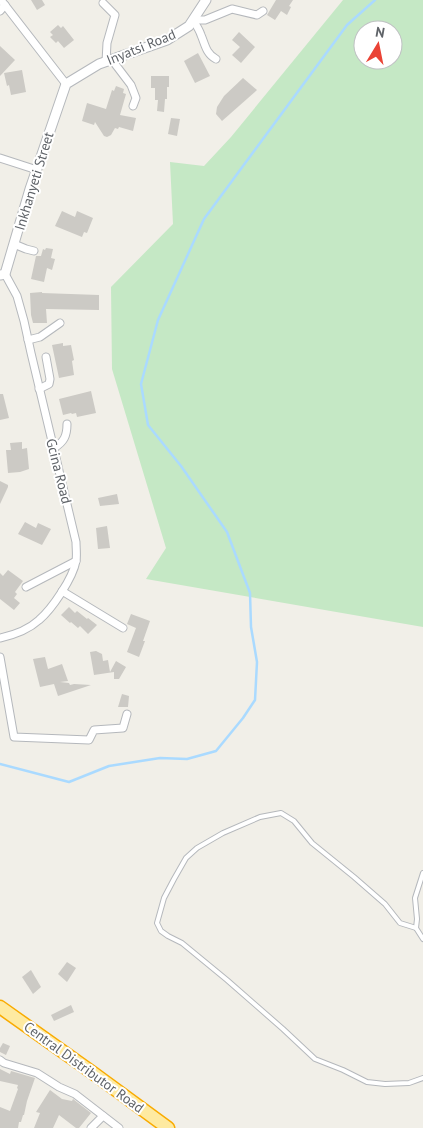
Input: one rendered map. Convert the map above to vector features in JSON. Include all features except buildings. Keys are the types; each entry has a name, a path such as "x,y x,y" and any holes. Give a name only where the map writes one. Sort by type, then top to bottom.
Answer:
{"highway":[{"name":"Central Distributor Road","path":"0,1007 168,1128"},
{"name":"Central Distributor Road","path":"0,1016 158,1128"}],"street":[{"name":"Inyatsi Road","path":"66,84 99,64 167,40 189,26 206,0"},
{"path":"103,3 115,14 107,43 109,61 131,85 136,98 133,106"},
{"path":"2,5 66,84"},
{"path":"193,20 205,20 232,9 257,15 264,11"},
{"path":"193,20 210,56 216,59"},
{"name":"Inkhanyeti Street","path":"2,275 14,244 36,170 66,84"},
{"path":"0,158 36,170"},
{"path":"14,244 34,251"},
{"name":"Gcina Road","path":"0,638 14,635 38,621 69,580 76,561 76,542 24,321 17,296 2,275"},
{"path":"28,340 40,337 60,323"},
{"path":"40,389 49,384 50,379 46,357"},
{"path":"54,448 61,444 65,437 67,424"},
{"path":"26,587 76,561"},
{"path":"62,591 123,628"},
{"path":"0,657 14,737 89,740 94,730 123,728 127,714"},
{"path":"0,1060 4,1063 37,1073 59,1087 76,1094 119,1128"},
{"path":"91,1128 102,1116"}],"lane":[{"path":"416,928 400,923 384,904 312,843 294,821 281,814 260,817 223,833 197,848 186,858 174,879 164,898 157,923 161,931 182,943 227,980 315,1060 343,1070 367,1082 385,1084 408,1083 423,1078"},
{"path":"423,873 415,898 416,928 423,939"}],"green space":[{"path":"343,0 423,0 423,627 146,579 166,548 112,369 111,287 173,224 170,162 204,166 231,137"}],"waterway":[{"path":"0,764 69,782 109,766 160,758 187,759 216,751 255,700 257,662 251,627 250,593 227,532 181,466 148,425 141,384 158,320 204,219 347,25 375,0"}]}
